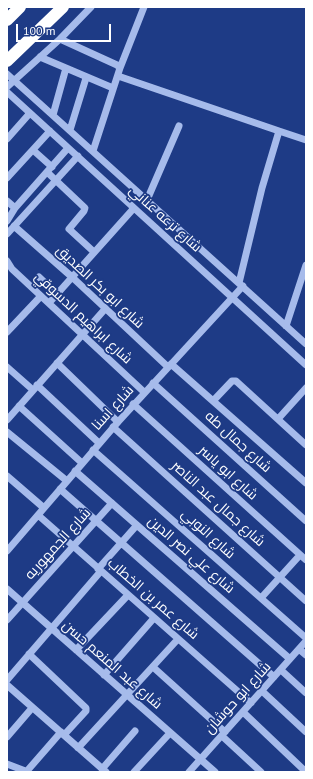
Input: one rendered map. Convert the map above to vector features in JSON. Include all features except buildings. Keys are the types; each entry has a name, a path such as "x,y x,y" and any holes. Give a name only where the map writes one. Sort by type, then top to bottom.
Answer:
{"highway":[{"path":"7,20 20,7"},
{"path":"7,61 62,7"}],"street":[{"path":"7,87 60,39 91,7"},
{"path":"92,151 120,68 144,7"},
{"path":"60,39 117,65 120,68"},
{"path":"40,57 86,78 114,88"},
{"path":"53,115 66,68"},
{"name":"شارع ترعه عناني","path":"7,74 306,344"},
{"path":"118,76 306,140"},
{"path":"70,130 86,78"},
{"name":"شارع ترعه عناني","path":"9,97 30,113 78,156 306,365"},
{"path":"7,139 30,113"},
{"path":"147,200 179,126"},
{"path":"7,178 50,131"},
{"path":"241,284 262,188 279,131"},
{"path":"7,221 15,208 68,148"},
{"path":"33,150 56,181 85,208 69,229 94,252"},
{"path":"7,234 78,156"},
{"path":"32,188 41,196"},
{"path":"7,201 15,208"},
{"path":"49,303 134,208"},
{"name":"شارع ابو بكر الصديق","path":"14,226 105,309 306,483"},
{"name":"شارع ابراهيم الدسوقي","path":"7,261 12,269 144,392"},
{"path":"286,326 306,265"},
{"path":"39,277 57,294"},
{"name":"شارع اسنا","path":"7,551 144,392 233,298 241,284"},
{"path":"7,332 41,296"},
{"path":"7,420 105,309"},
{"name":"شارع جمال عبد الناصر","path":"57,363 116,424 306,600"},
{"path":"7,367 35,388 99,443"},
{"path":"213,401 232,382 236,381 306,445"},
{"name":"شارع جمال طه","path":"153,383 306,521"},
{"path":"278,419 306,388"},
{"name":"شارع ابو ياسر","path":"134,404 303,558"},
{"path":"19,406 82,463"},
{"path":"7,432 66,481"},
{"name":"شارع النوبي","path":"93,450 261,598 306,640"},
{"name":"شارع علي نصر الدين","path":"76,471 290,659"},
{"path":"7,476 44,508"},
{"path":"60,489 274,677"},
{"name":"شارع الجمهوريه","path":"7,620 112,503"},
{"name":"شارع عمر بن الخطاب","path":"38,515 251,703"},
{"path":"7,680 137,525"},
{"path":"261,598 280,577 303,558"},
{"name":"شارع عبد المنعم حسن","path":"7,589 215,772"},
{"path":"76,650 128,595"},
{"path":"104,675 154,618"},
{"path":"78,748 178,639"},
{"name":"شارع ابو حوشان","path":"189,772 306,640"},
{"path":"299,648 306,655"},
{"path":"7,764 25,771 86,712 87,709 29,654"},
{"path":"153,668 224,734 261,772"},
{"path":"281,670 306,693"},
{"path":"7,685 104,770 135,731"},
{"path":"262,691 306,732"},
{"path":"7,737 32,708"},
{"path":"243,712 306,772"},
{"path":"134,772 170,733"}]}
